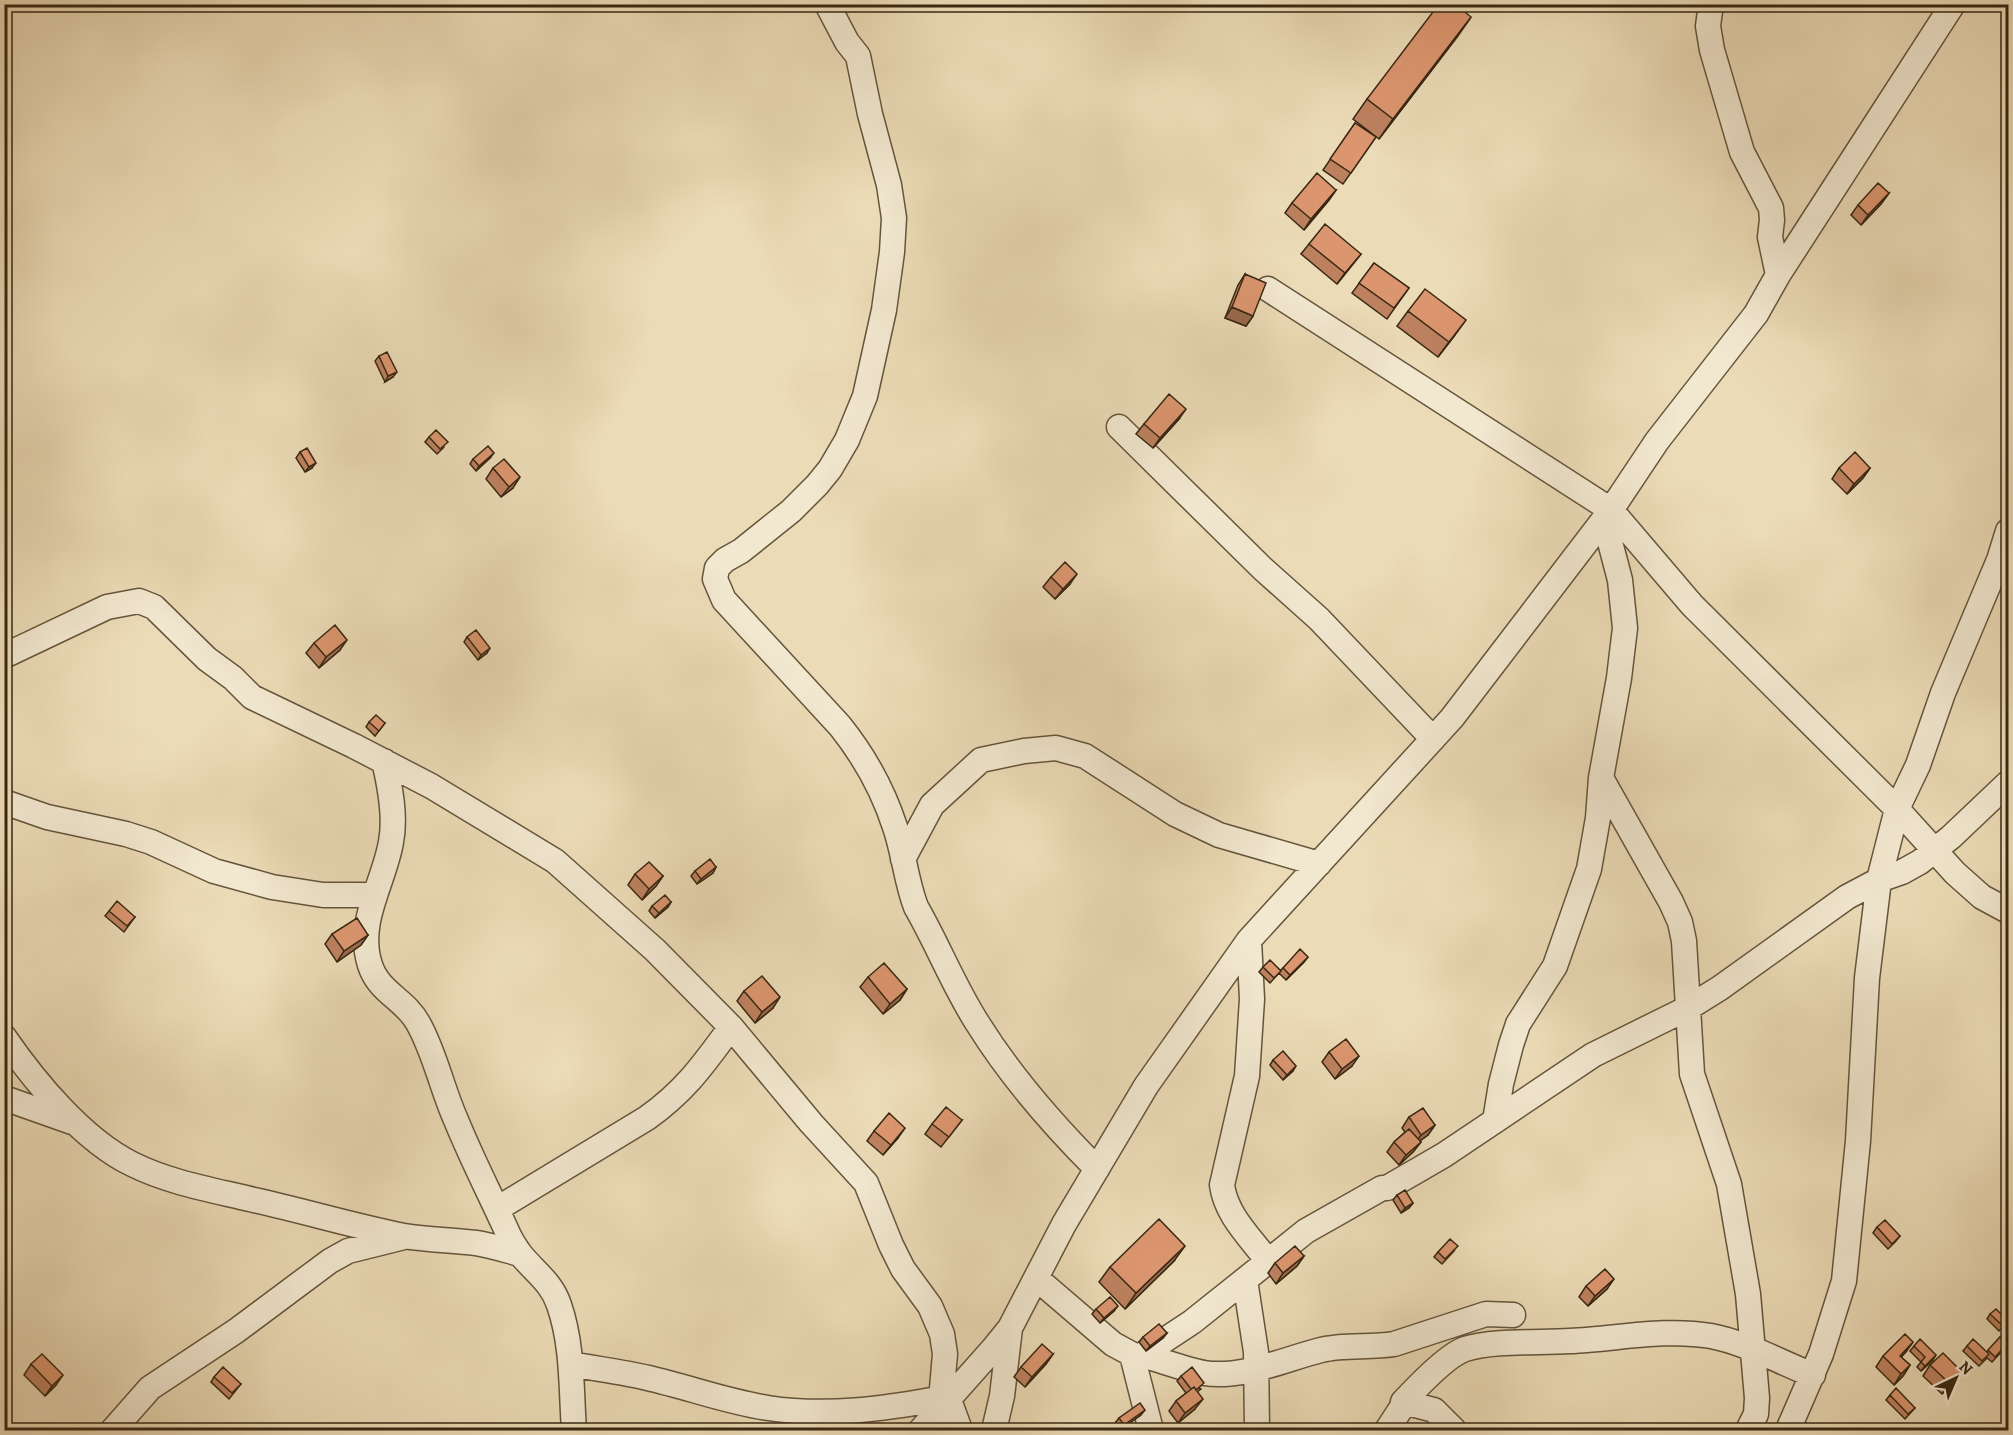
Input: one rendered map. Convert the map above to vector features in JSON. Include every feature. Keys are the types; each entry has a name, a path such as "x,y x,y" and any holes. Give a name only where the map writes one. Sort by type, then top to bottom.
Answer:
{"street":[{"path":"827,4 847,42 858,57 889,185 894,218 884,310 865,396 847,440 830,469 818,485 791,511 741,551 725,560 717,568 715,579 724,600 856,746 882,795 895,828 916,907 976,1022 1018,1080 1097,1169"},
{"path":"1711,4 1708,26 1712,50 1743,152 1771,208 1770,237 1778,275"},
{"path":"921,1431 1010,1328 1064,1224 1146,1086 1249,940 1459,709 1608,515 1657,441 1756,314 1778,275 1953,4"},
{"path":"1268,289 1608,515 1713,627 1897,809 1955,873 1982,897 2008,911"},
{"path":"1119,427 1246,552 1319,619 1433,739"},
{"path":"1494,1120 1510,1045 1518,1024 1555,966 1589,869 1625,628 1620,580 1608,515"},
{"path":"1788,1431 1813,1375 1844,1281 1858,1141 1867,978 1879,880 1897,809 1917,765 1943,693 1999,560 2008,531"},
{"path":"4,656 107,607 140,601 154,608 207,659 233,678 252,697 456,799 555,861 656,950 731,1027 811,1123 866,1183 903,1269 930,1306 942,1334 945,1354 943,1403 960,1431"},
{"path":"903,859 932,805 981,760 1024,751 1056,748 1085,756 1175,814 1219,835 1319,864"},
{"path":"384,761 390,798 392,840 368,921 365,942 370,965 376,979 387,993 408,1008 418,1024 456,1120 497,1209 520,1254 546,1280 555,1295 565,1327 571,1364 574,1431"},
{"path":"1601,778 1666,892 1680,922 1684,941 1689,1058 1692,1074 1729,1184 1748,1294 1756,1398 1756,1414 1748,1431"},
{"path":"1137,1355 1170,1338 1306,1231 1416,1171 1593,1055 1688,1008 1793,937 1847,897 1920,862 2008,783"},
{"path":"4,802 47,817 126,834 151,842 214,871 272,887 323,895 375,895"},
{"path":"1249,940 1252,1016 1247,1076 1222,1185 1232,1214 1267,1260"},
{"path":"497,1209 647,1118 670,1101 688,1084 731,1027"},
{"path":"4,1037 22,1064 77,1124 105,1147 132,1164 165,1178 318,1217 406,1236 479,1243 520,1254"},
{"path":"4,1098 77,1124"},
{"path":"113,1431 150,1388 236,1331 330,1261 348,1251 406,1236"},
{"path":"1036,1278 1113,1344 1137,1355 1205,1373 1239,1372 1282,1363 1323,1350 1379,1347 1486,1314 1513,1315"},
{"path":"1245,1280 1257,1367 1257,1431"},
{"path":"994,1431 1002,1396 1010,1328"},
{"path":"1387,1431 1402,1407 1402,1402 1452,1356 1464,1349 1691,1333 1729,1341 1813,1375"},
{"path":"1137,1355 1151,1431"},
{"path":"571,1364 649,1378 695,1392 767,1408 820,1412 943,1403"},
{"path":"1402,1402 1434,1410 1454,1431"}],"building":[{"path":"1439,4 1455,4 1471,17 1393,119 1367,99"},
{"path":"1355,123 1376,137 1351,173 1330,159"},
{"path":"1317,173 1336,190 1311,219 1292,203"},
{"path":"1878,183 1889,193 1868,215 1858,205"},
{"path":"1325,224 1361,254 1345,273 1309,244"},
{"path":"1374,263 1409,288 1394,308 1359,283"},
{"path":"1245,274 1266,283 1253,316 1232,307"},
{"path":"1425,289 1466,320 1449,342 1408,311"},
{"path":"387,352 397,372 388,376 379,356"},
{"path":"1169,394 1186,409 1160,438 1144,424"},
{"path":"436,430 448,442 440,449 429,437"},
{"path":"488,446 494,453 479,466 473,459"},
{"path":"307,448 316,463 309,467 300,452"},
{"path":"1855,452 1870,468 1854,484 1839,468"},
{"path":"504,459 520,477 509,487 493,468"},
{"path":"1065,562 1077,574 1063,589 1051,577"},
{"path":"335,625 347,640 326,657 314,643"},
{"path":"476,630 490,648 481,655 467,637"},
{"path":"376,715 385,723 379,731 369,722"},
{"path":"710,859 716,867 701,879 695,871"},
{"path":"649,862 663,876 649,889 635,874"},
{"path":"665,895 671,902 659,913 652,906"},
{"path":"117,901 135,917 127,926 109,911"},
{"path":"357,918 368,935 344,951 332,934"},
{"path":"1300,949 1308,957 1290,975 1283,968"},
{"path":"1270,960 1281,971 1274,978 1263,967"},
{"path":"884,963 907,989 890,1004 868,977"},
{"path":"762,976 780,997 762,1012 744,991"},
{"path":"1346,1039 1359,1056 1342,1069 1329,1052"},
{"path":"1283,1051 1296,1066 1287,1075 1273,1060"},
{"path":"946,1107 962,1120 949,1137 932,1124"},
{"path":"1423,1108 1435,1125 1421,1135 1409,1117"},
{"path":"889,1113 905,1128 891,1145 874,1131"},
{"path":"1409,1129 1421,1142 1406,1155 1394,1142"},
{"path":"1405,1190 1413,1203 1405,1208 1397,1195"},
{"path":"1159,1219 1185,1246 1136,1293 1110,1267"},
{"path":"1885,1220 1900,1236 1892,1244 1877,1227"},
{"path":"1450,1239 1458,1246 1445,1259 1438,1252"},
{"path":"1295,1246 1304,1256 1283,1273 1275,1263"},
{"path":"1605,1269 1614,1279 1595,1296 1586,1286"},
{"path":"1110,1297 1118,1306 1104,1318 1096,1309"},
{"path":"2007,1307 2008,1320 2003,1326 1990,1314 1996,1309 2001,1314"},
{"path":"1159,1324 1167,1333 1150,1346 1143,1337"},
{"path":"1905,1334 1913,1342 1900,1356 1910,1365 1901,1374 1883,1356"},
{"path":"2000,1337 2008,1343 1995,1357 1988,1350"},
{"path":"1920,1339 1936,1355 1925,1366 1921,1362 1925,1357 1914,1346"},
{"path":"1973,1339 1989,1354 1982,1361 1967,1346"},
{"path":"1042,1344 1053,1354 1032,1377 1021,1367"},
{"path":"1943,1353 1961,1371 1949,1383 1930,1365"},
{"path":"42,1354 63,1375 52,1386 31,1364"},
{"path":"223,1367 241,1384 232,1393 214,1377"},
{"path":"1192,1367 1204,1383 1196,1390 1194,1387 1191,1389 1181,1376"},
{"path":"1194,1387 1203,1399 1185,1413 1176,1401"},
{"path":"1896,1388 1915,1408 1908,1414 1890,1395"},
{"path":"1140,1403 1145,1410 1124,1425 1119,1418"}]}
